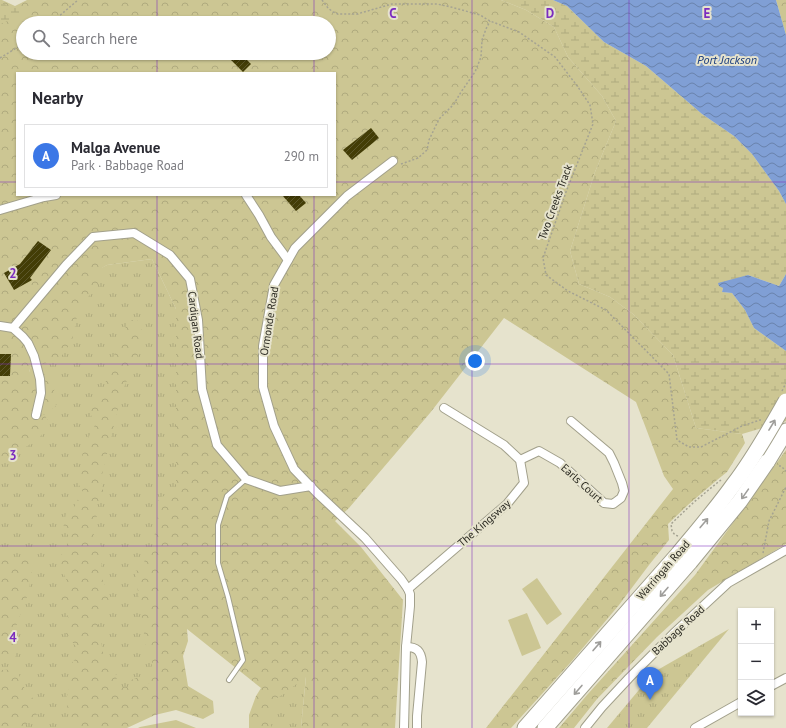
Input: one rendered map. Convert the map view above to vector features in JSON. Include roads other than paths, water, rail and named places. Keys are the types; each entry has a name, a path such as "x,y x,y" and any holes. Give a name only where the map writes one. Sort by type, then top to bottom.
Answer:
{"highway":[{"name":"Warringah Road","path":"545,728 684,558 709,517 735,483 774,423 786,401"},
{"name":"Warringah Road","path":"525,728 684,558 740,501 786,431"}],"street":[{"name":"Ormonde Road","path":"391,163 347,196 295,248 288,260 274,285 263,346 263,387 274,426 294,469 366,538 408,589"},
{"path":"0,210 50,196"},
{"path":"247,196 271,237 288,260"},
{"name":"Cardigan Road","path":"13,328 66,265 93,237 134,233 170,255 190,279 198,320 202,389 217,445 246,479"},
{"path":"0,326 13,328 28,343 34,356 40,379 41,393 36,415"},
{"path":"444,408 504,445 520,460"},
{"name":"Earls Court","path":"520,460 539,451 560,463 604,503 613,504 621,498 624,491 614,462 609,454 572,421"},
{"name":"The Kingsway","path":"408,589 508,504 524,483 520,460"},
{"path":"246,479 280,491 311,486"},
{"name":"Babbage Road","path":"585,728 629,678 673,634 728,583 786,550"},
{"path":"404,728 406,646 410,606 410,594 408,589"},
{"path":"406,646 418,650 422,657 417,728"},
{"path":"774,684 786,678"},
{"path":"695,728 738,704"}],"lane":[{"path":"229,680 243,660 218,563 218,525 227,496 246,479"}],"water":[{"name":"Port Jackson","path":"553,0 776,0 786,35 786,204 779,191 752,154 734,136 702,114 646,66 604,42 567,6"},
{"path":"786,274 786,351 754,328 745,310 732,293 722,292 723,288 719,286 718,283 748,275 779,286"}],"place":[{"name":"Malga Avenue","path":"650,700"}]}
